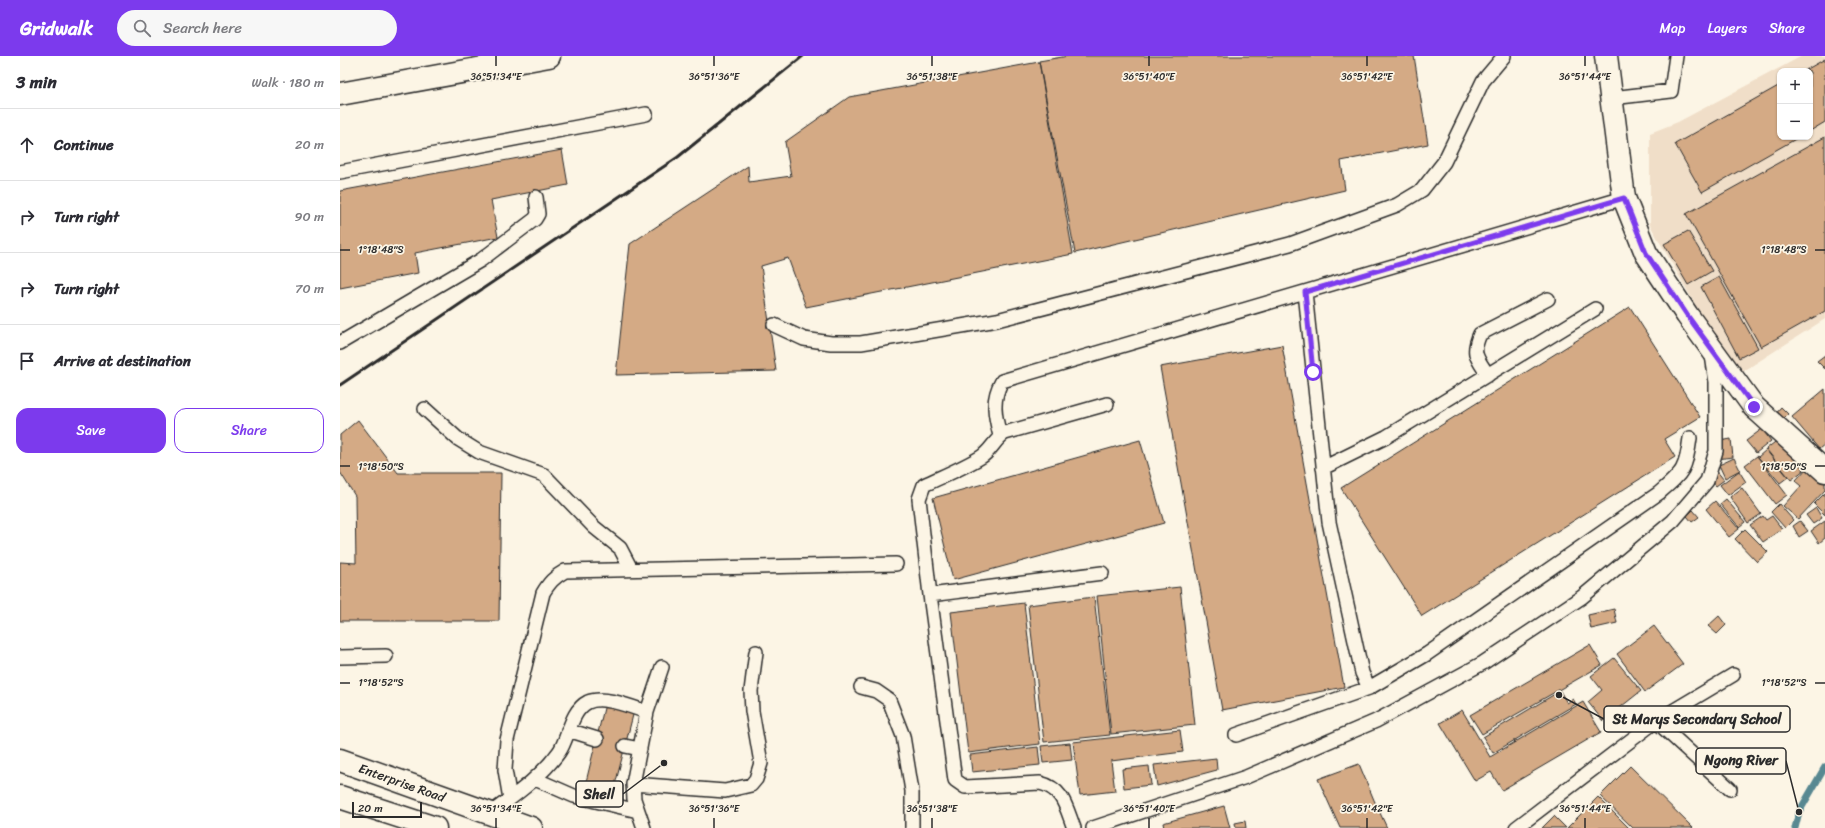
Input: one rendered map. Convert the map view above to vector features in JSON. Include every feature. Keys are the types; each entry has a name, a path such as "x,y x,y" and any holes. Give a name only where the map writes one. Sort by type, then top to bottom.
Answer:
{"street":[{"path":"340,94 549,56"},
{"path":"1606,56 1624,198 1646,253 1687,315 1754,407 1825,471"},
{"name":"Enterprise Road","path":"340,760 531,828"},
{"path":"340,797 435,828"}],"lane":[{"path":"774,325 804,339 831,342 861,342 997,320 1297,242 1397,205 1422,190 1444,162 1483,81 1504,56"},
{"path":"1612,98 1671,90 1676,56"},
{"path":"340,172 646,114"},
{"path":"340,343 481,260 535,219 538,214 536,197"},
{"path":"1000,436 995,415 995,406 998,389 1002,381 1624,198"},
{"path":"1305,292 1323,468 1331,530 1362,673 1369,688"},
{"path":"1488,375 1474,354 1475,344 1480,334 1548,299"},
{"path":"1323,468 1386,437 1595,309"},
{"path":"1093,828 1246,777 1376,721 1483,663 1582,597 1673,521 1707,481 1716,451 1716,382 1711,347"},
{"path":"1074,828 1060,794 1050,786 1040,783 965,787 955,780 930,595 919,499 924,485 981,457 992,448 1000,436 1005,433 1107,404"},
{"path":"425,409 458,439 479,452 544,475 594,527 620,548 631,569"},
{"path":"1236,735 1369,688 1427,654 1659,493 1678,476 1684,467 1690,438"},
{"path":"510,799 505,770 507,740 543,592 550,580 565,571 896,564"},
{"path":"930,595 1102,573"},
{"path":"633,784 725,791 751,784 756,780 761,763 752,711 751,691 756,652"},
{"path":"340,657 386,656"},
{"path":"644,828 634,799 633,784 647,712 662,667"},
{"path":"1516,828 1656,721 1733,675"},
{"path":"861,687 876,691 889,700 903,736 912,791 912,828"},
{"path":"491,813 535,779 560,750 578,711 587,702 607,700 647,712"},
{"path":"1656,721 1730,789"},
{"path":"568,730 597,739"},
{"path":"625,746 640,749"},
{"path":"535,779 574,796 638,811"}],"shaded area":[{"path":"1802,56 1825,56 1825,319 1736,376 1650,225 1650,133 1678,122 1777,69 1777,140 1813,140 1813,68 1779,68"}],"building":[{"path":"1068,56 1414,56 1428,144 1341,161 1345,190 1075,253 1039,61"},
{"path":"1825,59 1825,122 1813,129 1813,68 1809,68"},
{"path":"1039,62 1073,254 806,307 788,258 761,266 776,371 616,375 630,244 748,166 749,182 791,176 785,142 849,97"},
{"path":"1777,87 1777,140 1794,140 1702,192 1675,144"},
{"path":"1825,137 1825,311 1761,347 1686,214"},
{"path":"562,150 568,185 491,200 498,237 415,253 418,273 340,288 340,191"},
{"path":"1688,231 1712,271 1688,285 1664,244"},
{"path":"1719,277 1758,348 1739,358 1701,287"},
{"path":"1630,307 1700,417 1664,439 1675,457 1422,616 1341,488"},
{"path":"1282,345 1344,687 1222,710 1160,367"},
{"path":"1825,355 1825,369 1817,361"},
{"path":"1825,389 1825,444 1819,449 1792,417"},
{"path":"1781,407 1788,414 1779,423 1772,417"},
{"path":"358,420 398,473 501,473 499,621 340,621 340,562 356,563 355,496 340,472 340,435"},
{"path":"1762,429 1771,441 1756,453 1746,441"},
{"path":"1731,439 1733,457 1717,459 1715,442"},
{"path":"1779,439 1804,470 1791,480 1766,449"},
{"path":"1140,440 1164,523 953,580 933,498"},
{"path":"1766,450 1788,477 1780,483 1758,457"},
{"path":"1757,456 1787,495 1775,504 1745,465"},
{"path":"1734,458 1740,470 1725,478 1719,465"},
{"path":"1809,466 1825,480 1825,490 1798,519 1783,506 1801,486 1795,481"},
{"path":"1716,470 1724,480 1716,486 1708,476"},
{"path":"1739,471 1746,482 1728,495 1720,485"},
{"path":"1742,488 1761,514 1748,523 1730,497"},
{"path":"1825,493 1825,515 1814,504"},
{"path":"1726,499 1745,522 1739,527 1720,504"},
{"path":"1715,501 1739,529 1729,537 1706,509"},
{"path":"1779,504 1793,520 1785,528 1771,512"},
{"path":"1816,508 1822,518 1813,524 1806,515"},
{"path":"1693,510 1699,517 1692,522 1687,516"},
{"path":"1763,516 1766,520 1772,516 1782,529 1763,542 1750,525"},
{"path":"1800,521 1808,531 1799,537 1793,526"},
{"path":"1825,521 1825,538 1819,543 1811,531"},
{"path":"1745,529 1768,552 1757,562 1735,539"},
{"path":"1180,587 1195,725 1111,734 1097,596"},
{"path":"1094,597 1110,735 1044,742 1028,605"},
{"path":"1024,603 1040,744 968,753 951,612"},
{"path":"1614,609 1617,623 1591,629 1588,615"},
{"path":"1719,616 1726,625 1717,634 1708,626"},
{"path":"1654,626 1683,664 1645,692 1617,654"},
{"path":"1590,645 1602,665 1482,734 1470,715"},
{"path":"1614,658 1641,691 1603,721 1588,702 1602,690 1591,676"},
{"path":"1560,691 1567,703 1573,699 1576,704 1493,753 1483,737"},
{"path":"1583,702 1601,732 1502,790 1491,772 1475,781 1440,723 1462,710 1490,757"},
{"path":"605,704 634,711 613,793 585,786"},
{"path":"1180,730 1183,752 1111,761 1115,791 1080,795 1073,742"},
{"path":"1070,743 1072,760 1043,763 1041,746"},
{"path":"1038,747 1040,765 972,772 970,755"},
{"path":"1216,758 1217,770 1157,786 1154,765"},
{"path":"1359,764 1387,828 1340,828 1318,779"},
{"path":"1149,766 1151,785 1124,788 1122,769"},
{"path":"1630,766 1693,828 1633,828 1600,796"},
{"path":"1598,797 1629,828 1567,828"},
{"path":"1224,806 1230,828 1164,828 1163,823"},
{"path":"1554,816 1566,828 1542,828"},
{"path":"1245,821 1246,828 1236,828 1235,823"}],"waterway":[{"path":"1795,828 1799,812 1825,767"}],"railway":[{"path":"340,385 678,157 803,56"}],"place":[{"name":"St Marys Secondary School","path":"1559,695"},
{"name":"Shell","path":"664,763"},
{"name":"Ngong River","path":"1799,812"}],"route":[{"path":"1313,372 1305,292 1624,198 1646,253 1687,315 1754,407"}]}
